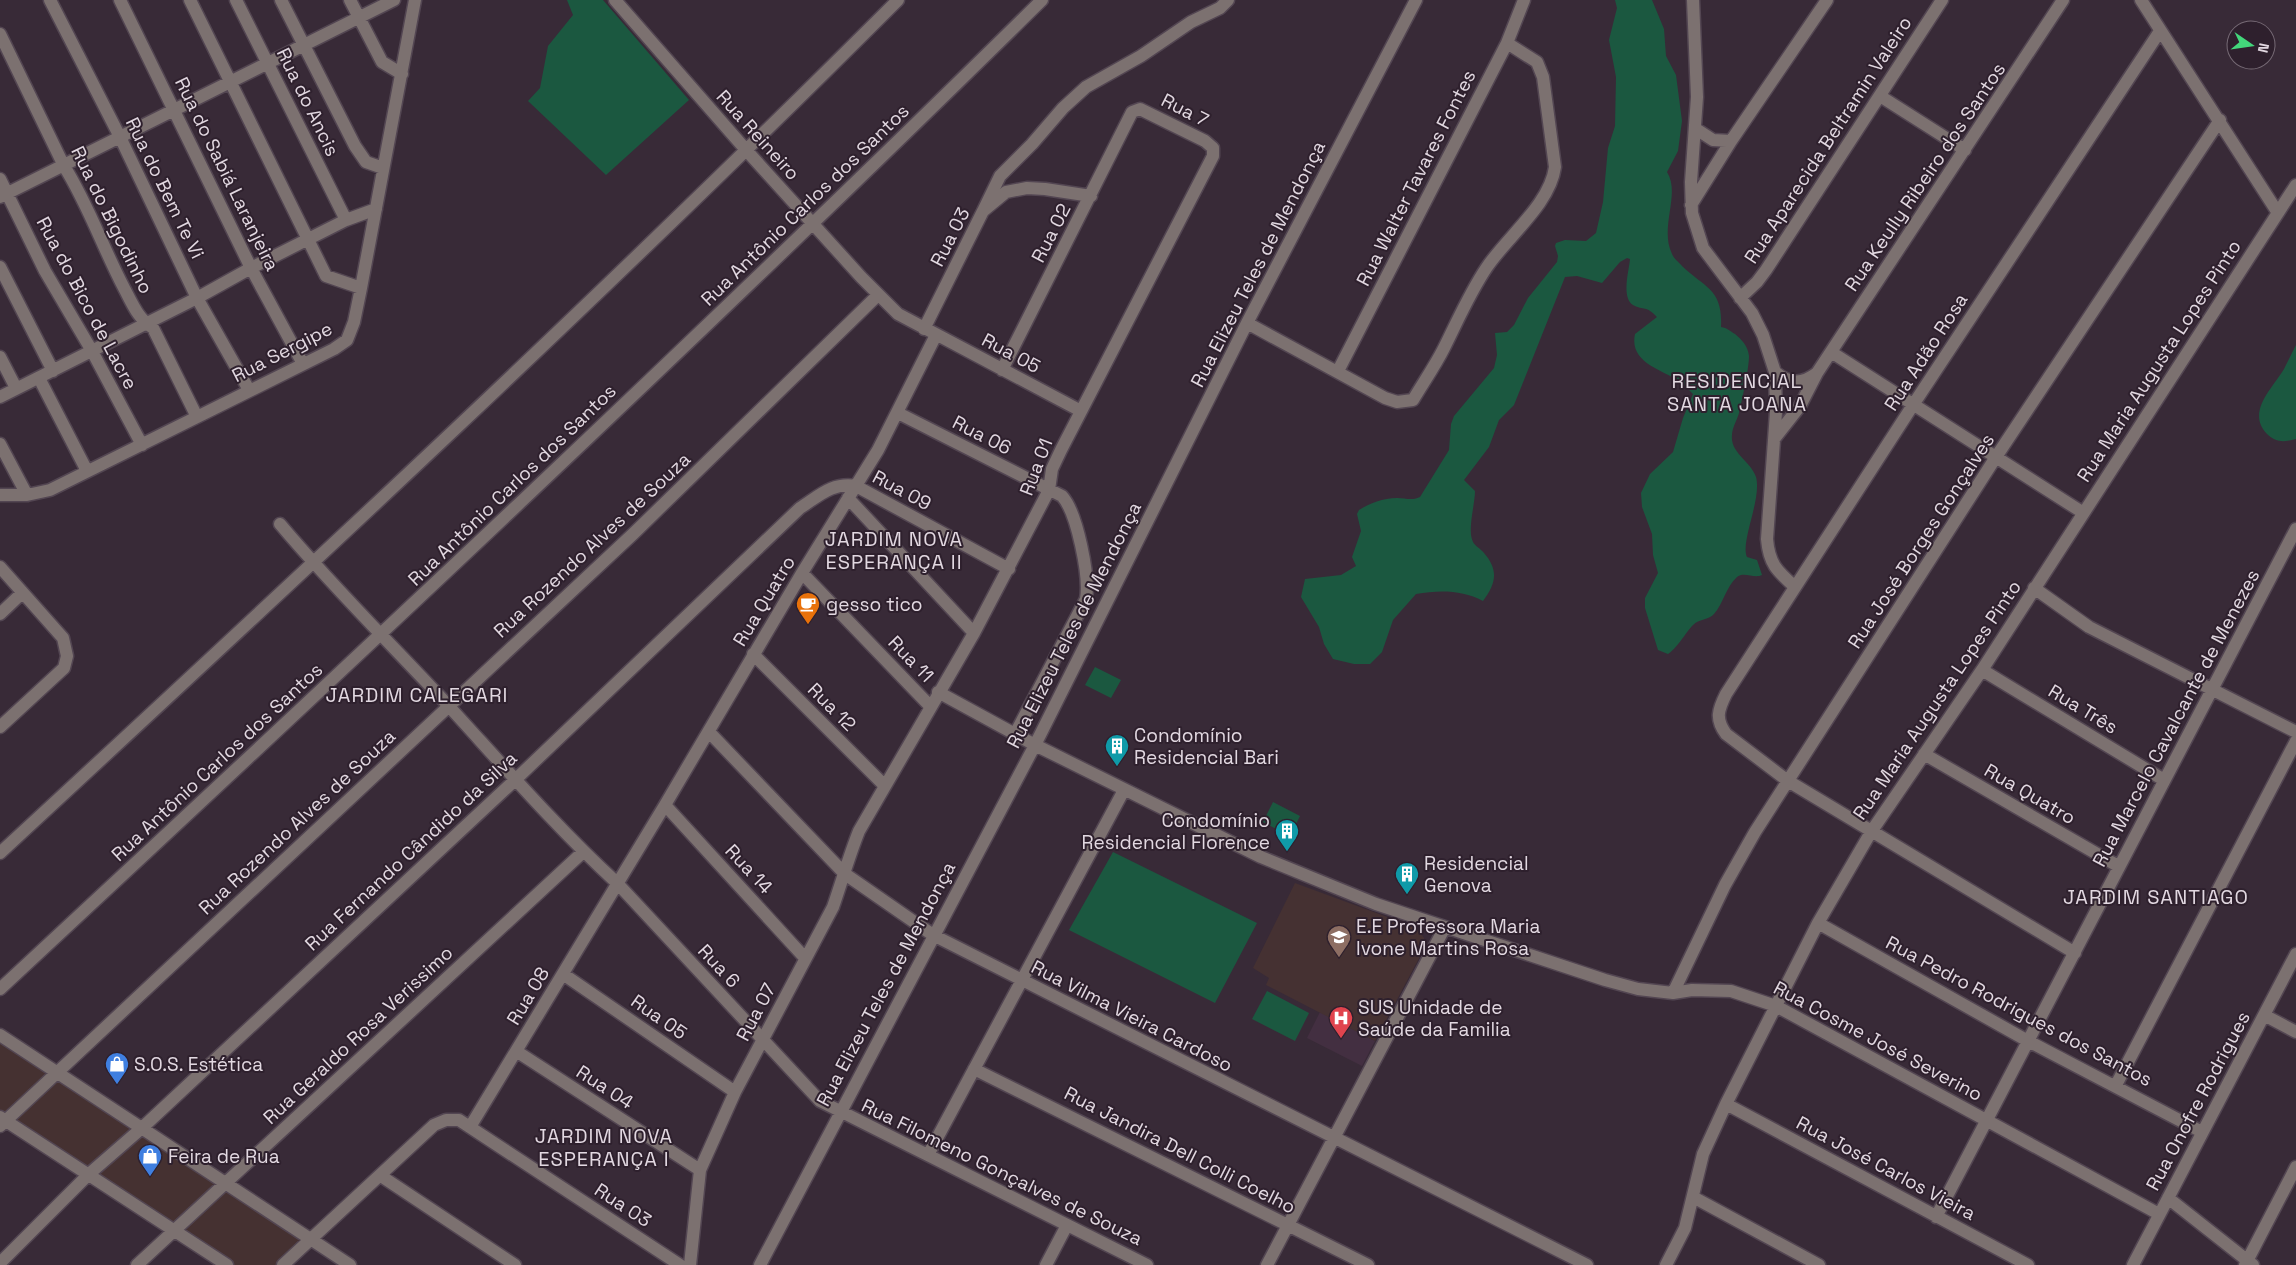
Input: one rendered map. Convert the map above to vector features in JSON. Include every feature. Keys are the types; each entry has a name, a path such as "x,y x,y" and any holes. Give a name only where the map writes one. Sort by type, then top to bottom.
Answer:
{"street":[{"name":"Rua do Bem Te Vi","path":"50,0 120,137 197,298 249,390"},
{"name":"Rua do Sabiá Laranjeira","path":"120,0 252,268 303,364"},
{"path":"190,0 231,80 307,241 326,276 361,288"},
{"name":"Rua do Ancis","path":"236,0 346,220"},
{"path":"281,0 355,146 366,162 383,168"},
{"path":"350,0 382,62 402,74"},
{"path":"4,195 394,0"},
{"name":"Rua Sergipe","path":"0,495 27,495 50,490 334,349 347,340 354,322 361,288 415,0"},
{"name":"Rua Reineiro","path":"615,0 747,151 878,295 898,314 924,329"},
{"path":"0,853 313,564 747,151 898,0"},
{"name":"Rua Antônio Carlos dos Santos","path":"0,989 382,635 814,225 1042,0"},
{"path":"983,211 1000,176 1032,144 1063,108 1086,87 1141,56 1191,22 1220,8 1228,0"},
{"name":"Rua Elizeu Teles de Mendonça","path":"760,1265 1035,745 1247,323 1416,0"},
{"name":"Rua Walter Tavares Fontes","path":"1338,371 1507,43 1524,0"},
{"path":"1693,0 1697,97 1691,205 1703,248 1752,313 1763,335 1775,372 1776,412 1767,539 1768,556 1780,574 1795,587"},
{"path":"1691,205 1731,141 1827,0"},
{"name":"Rua Aparecida Beltramin Valeiro","path":"1740,298 1758,282 1942,0"},
{"name":"Rua Keully Ribeiro dos Santos","path":"1774,439 1800,406 1817,373 2063,0"},
{"path":"2141,0 2220,120 2278,213"},
{"name":"Rua Adão Rosa","path":"2075,953 1788,781 1726,734 1719,724 1718,711 1726,694 1795,587 2160,31"},
{"name":"Rua do Bigodinho","path":"0,34 64,166 74,182 107,256 145,323 153,328 198,416"},
{"path":"1247,323 1386,398 1397,402 1413,400 1488,266 1544,196 1553,180 1555,167 1543,77 1537,62 1507,43"},
{"path":"1880,96 1965,150"},
{"name":"Rua 7","path":"1132,112 1140,109 1205,140 1213,148 1213,156"},
{"name":"Rua 02","path":"1002,370 1132,112"},
{"name":"Rua José Borges Gonçalves","path":"1673,993 1725,886 1755,832 1996,457 2220,120"},
{"path":"1696,129 1713,140 1731,141"},
{"name":"Rua 01","path":"885,786 974,633 1008,569 1049,490 1052,469 1213,156"},
{"name":"Rua do Bico de Lacre","path":"0,179 4,195 45,271 92,351 142,445"},
{"name":"Rua Maria Augusta Lopes Pinto","path":"1666,1265 1685,1228 1703,1154 1726,1104 1818,923 1871,832 1982,670 2082,512 2296,185"},
{"name":"Rua 03","path":"924,329 983,211 1006,192 1026,188 1091,196"},
{"path":"0,397 197,298 346,220 376,209"},
{"path":"0,267 53,371"},
{"name":"Rua Rozendo Alves de Souza","path":"2,1121 633,534 878,295"},
{"name":"Rua 05","path":"924,329 1081,411"},
{"name":"Rua Quatro","path":"616,883 665,806 802,573 878,450 936,335"},
{"path":"1831,352 2082,512"},
{"path":"0,357 16,388"},
{"path":"1775,372 1787,382 1800,382 1817,373"},
{"path":"39,378 87,471"},
{"name":"Rua 06","path":"898,413 1062,496 1072,511 1088,586 1086,599 1015,734"},
{"path":"0,444 27,495"},
{"name":"Rua Fernando Cândido da Silva","path":"0,1263 89,1174 143,1127 515,780 800,508 829,489 844,484 856,486"},
{"name":"Rua 09","path":"856,486 1008,569"},
{"path":"848,498 974,633"},
{"name":"Rua 6","path":"280,524 313,564 449,706 515,780 583,852 616,883 820,1101 840,1112"},
{"name":"Rua Marcelo Cavalcante de Menezes","path":"1936,1217 2296,529"},
{"path":"0,566 63,638 67,656 64,668 0,727"},
{"name":"Rua 11","path":"802,573 930,706"},
{"path":"2034,588 2089,627 2296,732"},
{"path":"0,614 22,593"},
{"name":"Rua 12","path":"754,654 885,786"},
{"name":"Rua Três","path":"1982,670 2164,780"},
{"name":"Rua 11","path":"938,692 1035,745"},
{"name":"Rua Vilma Vieira Cardoso","path":"709,732 845,874 933,935 1587,1265"},
{"path":"2116,1085 2296,741"},
{"name":"Rua Cosme José Severino","path":"1035,745 1261,857 1376,904 1605,980 1638,989 1673,993 1692,990 1731,991 1776,1006 2160,1214"},
{"name":"Rua Quatro","path":"1924,754 2118,866"},
{"name":"Rua 07","path":"690,1265 700,1170 735,1092 833,907 845,874 850,852 859,831 885,786"},
{"path":"928,1155 1124,790"},
{"name":"Rua 14","path":"665,806 805,958"},
{"name":"Rua Geraldo Rosa Verissimo","path":"137,1265 583,852"},
{"name":"Rua 08","path":"470,1127 616,883"},
{"name":"Rua Pedro Rodrigues dos Santos","path":"1818,923 2028,1041 2116,1085 2202,1132"},
{"path":"1268,1265 1445,927"},
{"name":"Rua Onofre Rodrigues","path":"2133,1265 2296,954"},
{"name":"Rua 05","path":"563,974 735,1092"},
{"path":"2264,1015 2296,1032"},
{"path":"0,1035 143,1127 350,1265"},
{"name":"Rua 04","path":"516,1051 700,1170"},
{"name":"Rua Jandira Dell Colli Coelho","path":"974,1069 1368,1265"},
{"name":"Rua José Carlos Vieira","path":"1726,1104 2028,1265"},
{"name":"Rua Filomeno Gonçalves de Souza","path":"840,1112 1148,1265"},
{"name":"Rua 03","path":"283,1265 434,1125 446,1120 459,1120 680,1265"},
{"path":"2,1121 89,1174 226,1265"},
{"path":"2168,1198 2248,1263 2296,1167"},
{"path":"381,1176 515,1265"},
{"path":"1693,1197 1820,1265"},
{"path":"1046,1265 1067,1225"}],"shaded area":[{"name":"E.E Professora Maria Ivone Martins Rosa","path":"1295,883 1417,928 1424,938 1425,947 1375,1041 1266,985 1269,978 1253,968"},
{"name":"SUS Unidade de Saúde da Familia","path":"1320,1012 1375,1041 1362,1066 1307,1038"},
{"name":"Feira de Rua","path":"0,1042 302,1241 277,1265 228,1265 0,1113"}],"green space":[{"path":"567,0 603,0 689,100 606,175 528,101 540,88 548,46 573,15"},
{"path":"1615,0 1652,0 1664,29 1666,56 1676,75 1682,121 1678,151 1667,172 1672,190 1668,233 1672,254 1682,266 1711,290 1719,305 1721,327 1738,336 1748,352 1747,376 1732,441 1737,452 1750,466 1756,477 1756,497 1746,541 1746,550 1747,557 1757,560 1762,575 1740,575 1737,577 1714,614 1694,624 1668,654 1658,650 1645,608 1645,598 1658,573 1653,555 1652,534 1642,507 1641,493 1650,474 1673,452 1683,418 1693,394 1681,382 1641,358 1637,351 1634,344 1635,334 1657,317 1650,311 1637,307 1629,301 1627,296 1627,277 1630,259 1627,258 1620,262 1602,283 1577,276 1565,277 1514,405 1499,420 1489,447 1464,480 1475,491 1471,537 1475,545 1489,559 1494,571 1491,589 1483,601 1475,597 1451,592 1416,594 1393,620 1382,652 1370,664 1354,664 1333,659 1324,644 1319,627 1301,597 1305,579 1341,575 1356,566 1352,557 1361,531 1357,514 1359,510 1382,500 1420,497 1449,450 1451,424 1454,416 1494,368 1497,355 1495,333 1507,332 1514,325 1528,298 1557,262 1556,243 1565,240 1586,241 1596,233 1603,202 1608,148 1615,126 1616,77 1609,40 1617,8"},
{"path":"2296,345 2296,439 2281,441 2270,437 2261,426 2260,409"},
{"path":"1095,667 1121,680 1111,698 1085,685"},
{"path":"1273,802 1300,816 1290,836 1263,822"},
{"path":"1113,852 1257,923 1215,1003 1069,930"},
{"path":"1267,991 1309,1013 1295,1041 1252,1019"}],"place":[{"name":"gesso tico","path":"808,625"},
{"name":"Condomínio Residencial Bari","path":"1117,767"},
{"name":"Condomínio Residencial Florence","path":"1287,852"},
{"name":"Residencial Genova","path":"1407,895"},
{"name":"E.E Professora Maria Ivone Martins Rosa","path":"1339,958"},
{"name":"SUS Unidade de Saúde da Familia","path":"1341,1039"},
{"name":"S.O.S. Estética","path":"117,1085"},
{"name":"Feira de Rua","path":"150,1177"}],"district":[{"name":"RESIDENCIAL SANTA JOANA","path":"1737,392"},
{"name":"JARDIM NOVA ESPERANÇA II","path":"894,550"},
{"name":"JARDIM CALEGARI","path":"417,695"},
{"name":"JARDIM SANTIAGO","path":"2156,897"},
{"name":"JARDIM NOVA ESPERANÇA I","path":"604,1148"}]}
